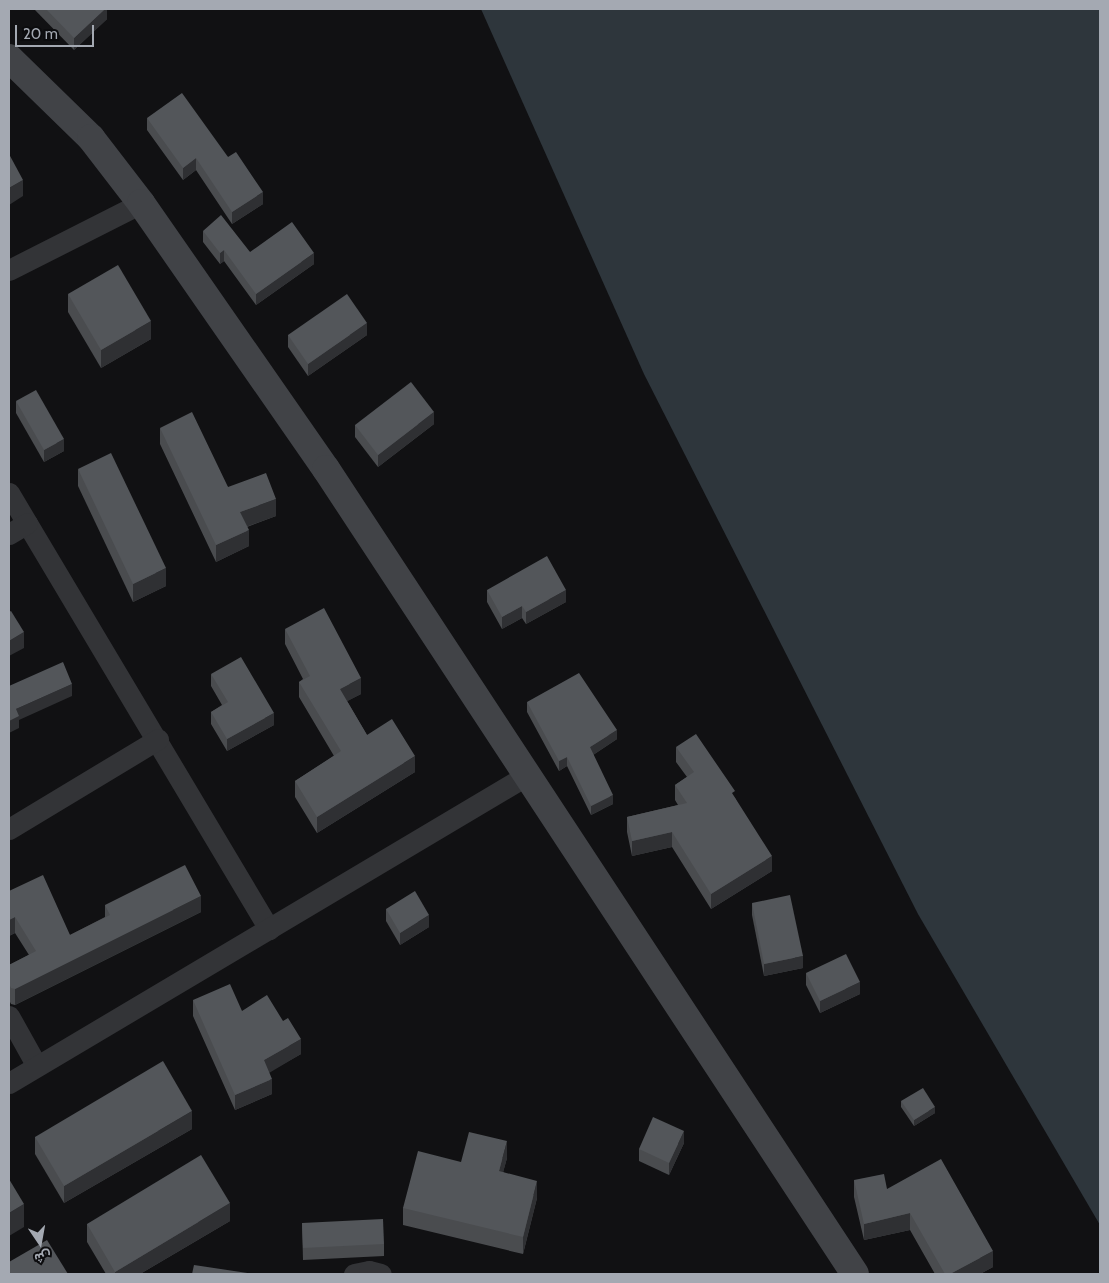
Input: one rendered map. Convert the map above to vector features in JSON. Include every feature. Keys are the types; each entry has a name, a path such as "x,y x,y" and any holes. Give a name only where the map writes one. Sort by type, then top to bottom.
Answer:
{"street":[{"path":"9,58 91,138 142,203 326,469 529,774 855,1274"},
{"path":"9,270 142,203"},
{"path":"9,493 158,739 270,930"},
{"path":"9,534 27,523"},
{"path":"9,829 158,739"},
{"path":"9,1083 270,930 529,774"},
{"path":"9,1016 37,1066"},
{"path":"354,1274 369,1271 382,1274"}],"shaded area":[{"path":"481,9 1100,9 1100,1225 918,914 644,374"}],"building":[{"path":"46,9 105,9 74,38"},
{"path":"182,93 228,157 236,152 263,192 232,212 196,158 183,168 147,118"},
{"path":"9,154 23,180 9,188"},
{"path":"221,215 250,252 292,222 314,253 256,294 224,250 220,253 203,231"},
{"path":"118,265 151,321 101,350 68,294"},
{"path":"347,294 367,323 308,364 288,335"},
{"path":"411,382 434,412 378,455 355,425"},
{"path":"36,390 64,439 44,450 16,401"},
{"path":"192,412 228,487 266,473 276,499 240,512 249,530 216,545 160,428"},
{"path":"111,453 166,568 133,584 78,469"},
{"path":"547,556 566,590 526,612 522,606 502,617 487,590"},
{"path":"324,608 361,678 340,689 367,735 392,719 415,756 317,817 295,781 341,751 299,682 310,676 285,629"},
{"path":"11,611 24,632 9,641 9,612"},
{"path":"241,657 274,713 227,739 211,712 228,702 211,674"},
{"path":"63,662 72,684 16,709 19,716 9,721 9,686"},
{"path":"579,673 617,730 590,747 613,795 591,806 567,757 559,761 527,702"},
{"path":"696,734 735,791 732,793 772,856 711,894 672,832 632,841 627,817 687,803 675,785 694,772 676,747"},
{"path":"185,865 201,896 15,989 11,988 9,984 9,965 36,951 15,917 9,920 9,891 43,875 70,935 110,915 105,905"},
{"path":"415,891 429,915 400,933 386,909"},
{"path":"790,895 803,956 764,964 752,903"},
{"path":"846,954 860,982 820,1001 806,973"},
{"path":"230,984 242,1011 267,995 283,1021 288,1018 301,1039 264,1060 272,1079 235,1095 193,1000"},
{"path":"163,1061 192,1111 64,1186 35,1137"},
{"path":"923,1088 935,1107 914,1120 901,1101"},
{"path":"653,1117 684,1131 669,1163 639,1149"},
{"path":"469,1132 507,1141 499,1171 537,1181 523,1237 403,1208 418,1151 461,1162"},
{"path":"201,1155 230,1203 115,1272 87,1224"},
{"path":"941,1159 993,1251 950,1274 945,1274 910,1213 864,1224 854,1180 884,1174 887,1189"},
{"path":"9,1179 24,1204 9,1213"},
{"path":"383,1219 384,1244 303,1248 302,1223"},
{"path":"47,1240 68,1274 9,1274 9,1262"},
{"path":"194,1265 254,1274 192,1274"}]}
